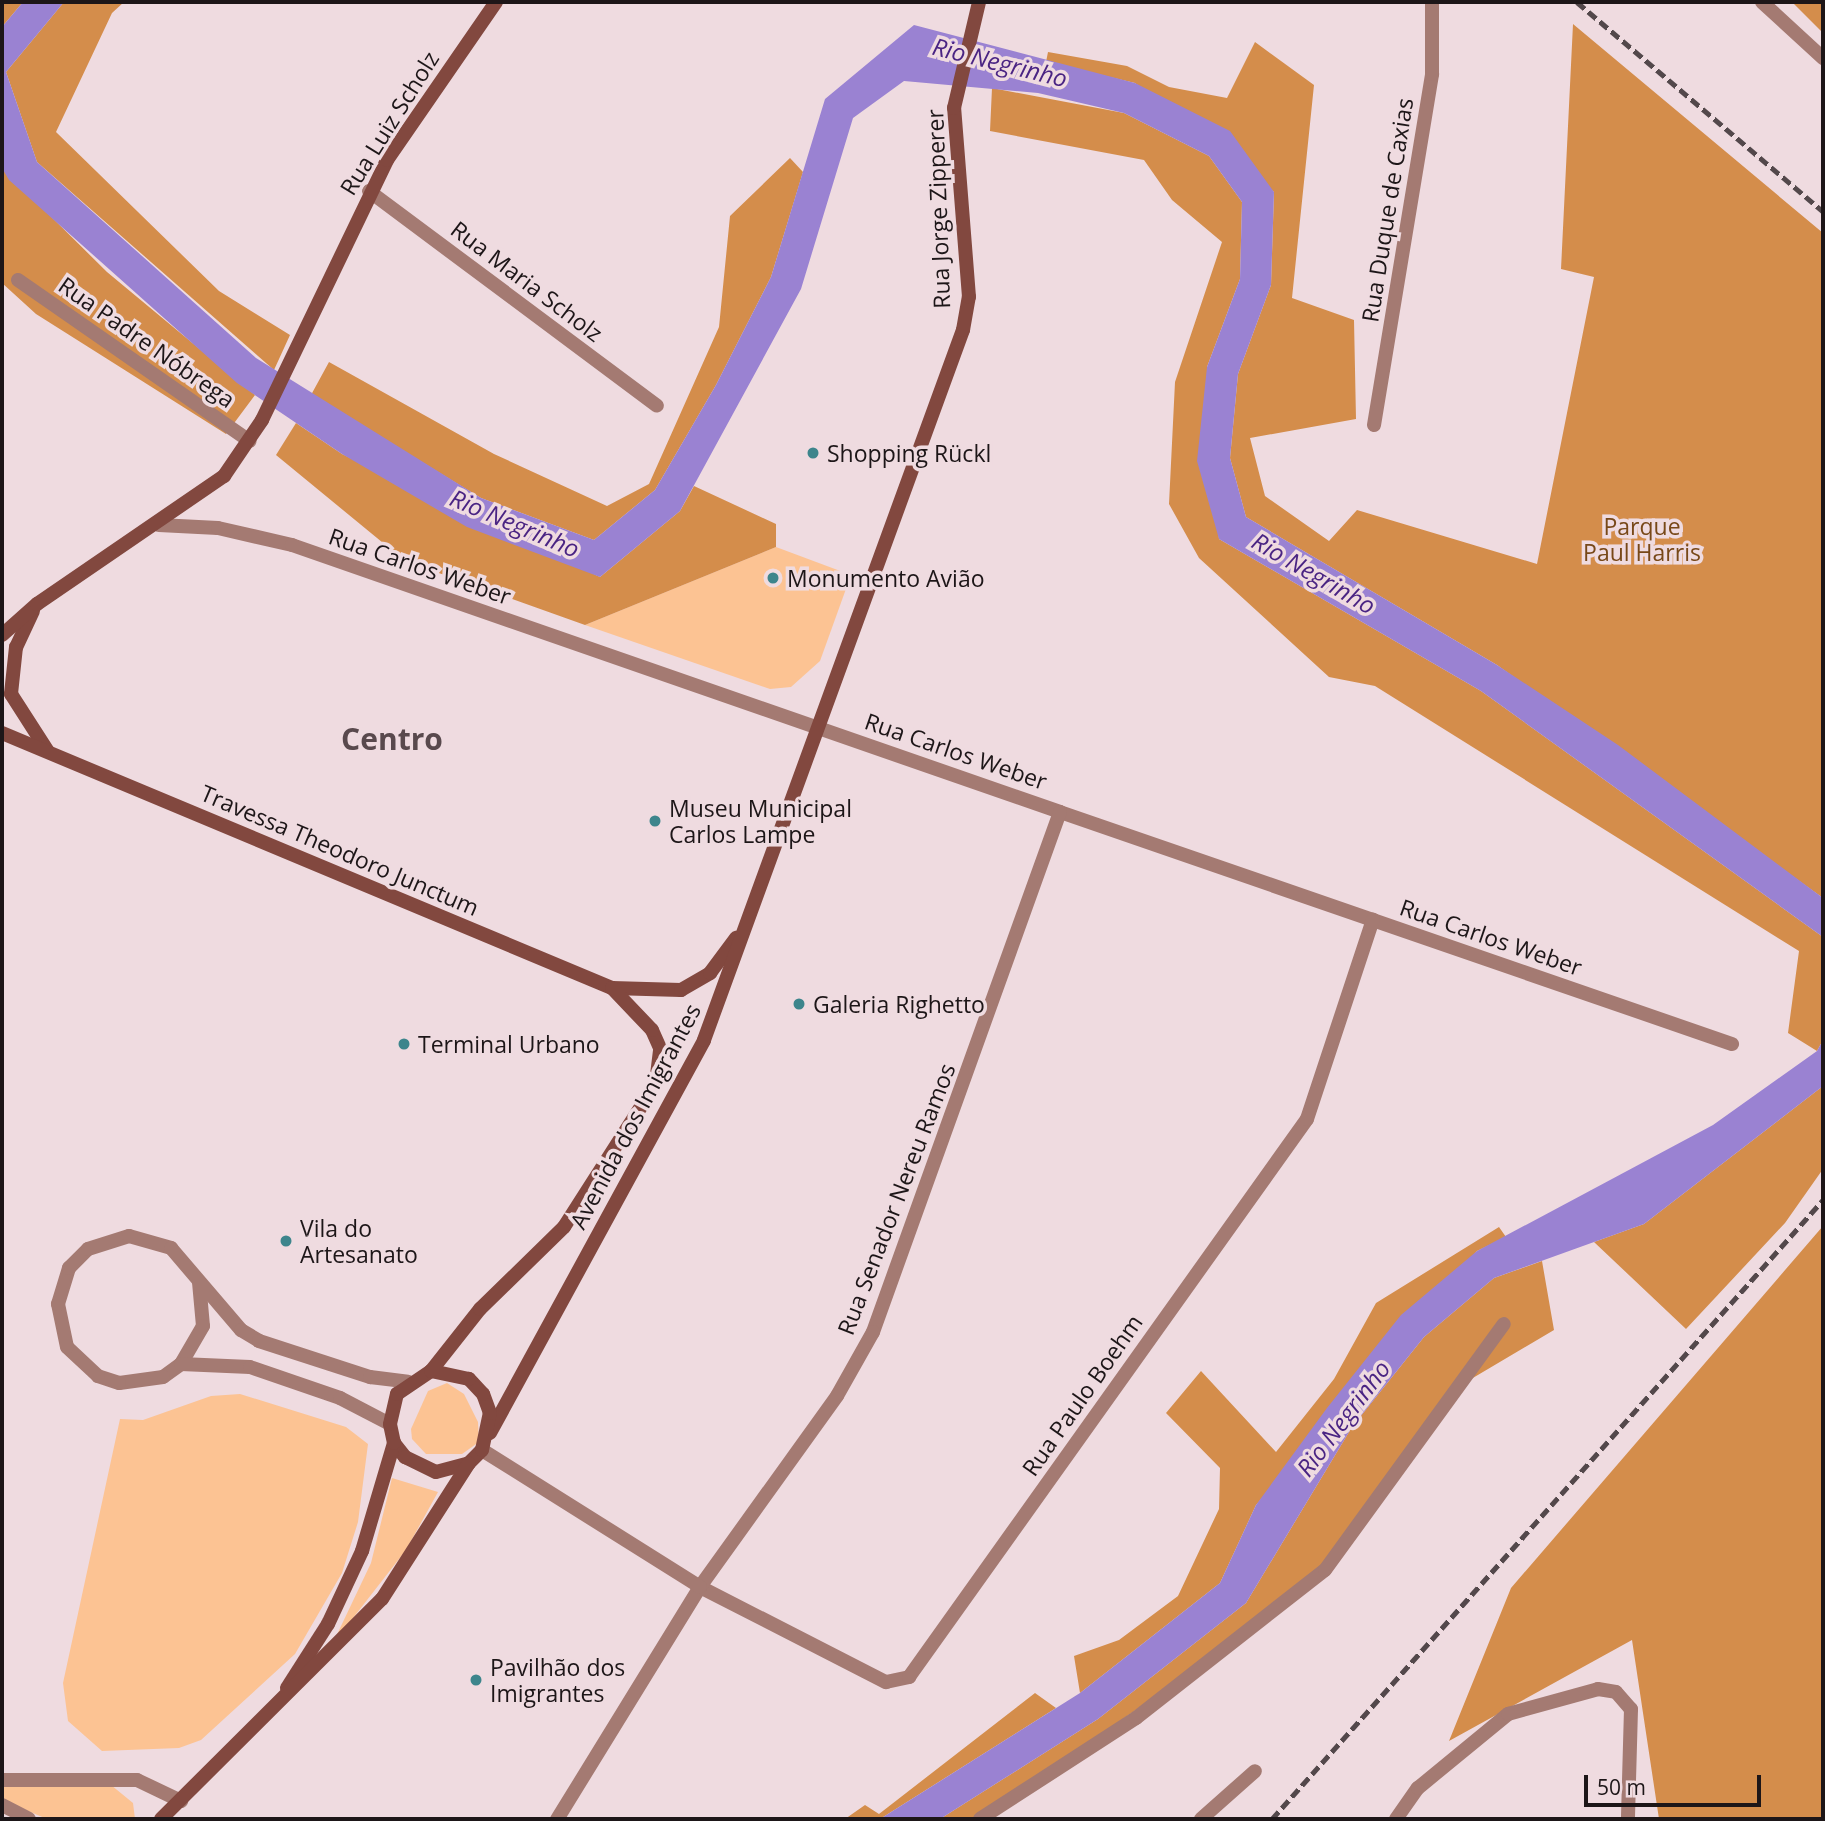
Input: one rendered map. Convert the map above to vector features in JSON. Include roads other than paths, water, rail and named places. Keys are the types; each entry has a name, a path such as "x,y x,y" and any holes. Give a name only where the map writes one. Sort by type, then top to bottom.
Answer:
{"main road":[{"name":"Rua Luiz Scholz","path":"2,635 37,604 159,525 224,476 262,420 369,191 496,2"},
{"name":"Rua Jorge Zipperer","path":"817,728 967,314 954,108 972,20 979,2"},
{"path":"37,604 16,647 11,694 49,753"},
{"name":"Avenida dos Imigrantes","path":"490,1433 704,1040 817,728"},
{"name":"Travessa Theodoro Junctum","path":"2,733 612,988 681,990 710,972 744,928"},
{"path":"2,740 18,740"},
{"name":"Travessa Theodoro Junctum","path":"612,988 652,1030 660,1048 656,1083"},
{"name":"Avenida dos Imigrantes","path":"408,1382 431,1371 480,1309 580,1207 656,1083"},
{"path":"161,1819 287,1688 382,1600 469,1463 482,1450 490,1433 483,1394 470,1379 431,1371"},
{"path":"287,1688 348,1586 394,1443 390,1424 397,1394 408,1382"},
{"path":"394,1443 412,1462 436,1472 469,1463"}],"street":[{"name":"Rua Duque de Caxias","path":"1374,425 1432,74 1432,2"},
{"path":"1762,2 1823,58"},
{"name":"Rua Maria Scholz","path":"369,191 657,406"},
{"name":"Rua Padre Nóbrega","path":"18,280 250,441"},
{"name":"Rua Carlos Weber","path":"159,525 227,530 292,545 1732,1044"},
{"name":"Rua Senador Nereu Ramos","path":"557,1819 700,1587 837,1395 873,1332 1060,812"},
{"name":"Rua Paulo Boehm","path":"482,1450 700,1587 886,1682 909,1677 1307,1119 1373,920"},
{"path":"390,1424 340,1398 250,1367 181,1364 142,1383 98,1376 67,1346 59,1326 60,1294 69,1268 88,1249 129,1236 171,1248 199,1282 259,1340 370,1377 408,1382"},
{"path":"181,1364 203,1326 199,1282"},
{"path":"980,1819 1136,1718 1325,1570 1504,1324"},
{"path":"1396,1819 1418,1788 1508,1714 1598,1689 1616,1692 1631,1709 1628,1819"},
{"path":"1201,1819 1255,1771"},
{"path":"2,1780 137,1780 181,1801"},
{"path":"2,1805 29,1819"}],"water":[{"name":"Rio Negrinho","path":"23,2 64,2 6,72 37,162 256,358 481,498 594,540 655,490 716,385 771,277 825,99 914,25 1135,83 1230,131 1274,192 1271,285 1238,374 1230,458 1246,517 1497,665 1618,745 1823,898 1823,937 1481,691 1219,539 1197,461 1207,367 1240,279 1242,202 1209,156 1124,113 1038,93 904,81 853,118 801,289 680,511 600,577 467,527 342,454 237,383 9,180 2,168 2,27"},
{"name":"Rio Negrinho","path":"1823,1040 1823,1086 1644,1224 1494,1278 1424,1337 1352,1427 1246,1603 1098,1719 940,1819 880,1819 1080,1693 1220,1583 1256,1505 1327,1408 1401,1315 1477,1251 1713,1125 1817,1051"}],"railway":[{"path":"1577,2 1823,211"},
{"path":"1272,1819 1823,1200"}],"place":[{"name":"Shopping Rückl","path":"813,453"},
{"name":"Monumento Avião","path":"773,578"},
{"name":"Museu Municipal Carlos Lampe","path":"655,821"},
{"name":"Galeria Righetto","path":"799,1004"},
{"name":"Terminal Urbano","path":"404,1044"},
{"name":"Vila do Artesanato","path":"286,1241"},
{"name":"Pavilhão dos Imigrantes","path":"476,1680"}],"district":[{"name":"Centro","path":"392,739"}],"park label":[{"name":"Parque Paul Harris","path":"1642,539"}]}
